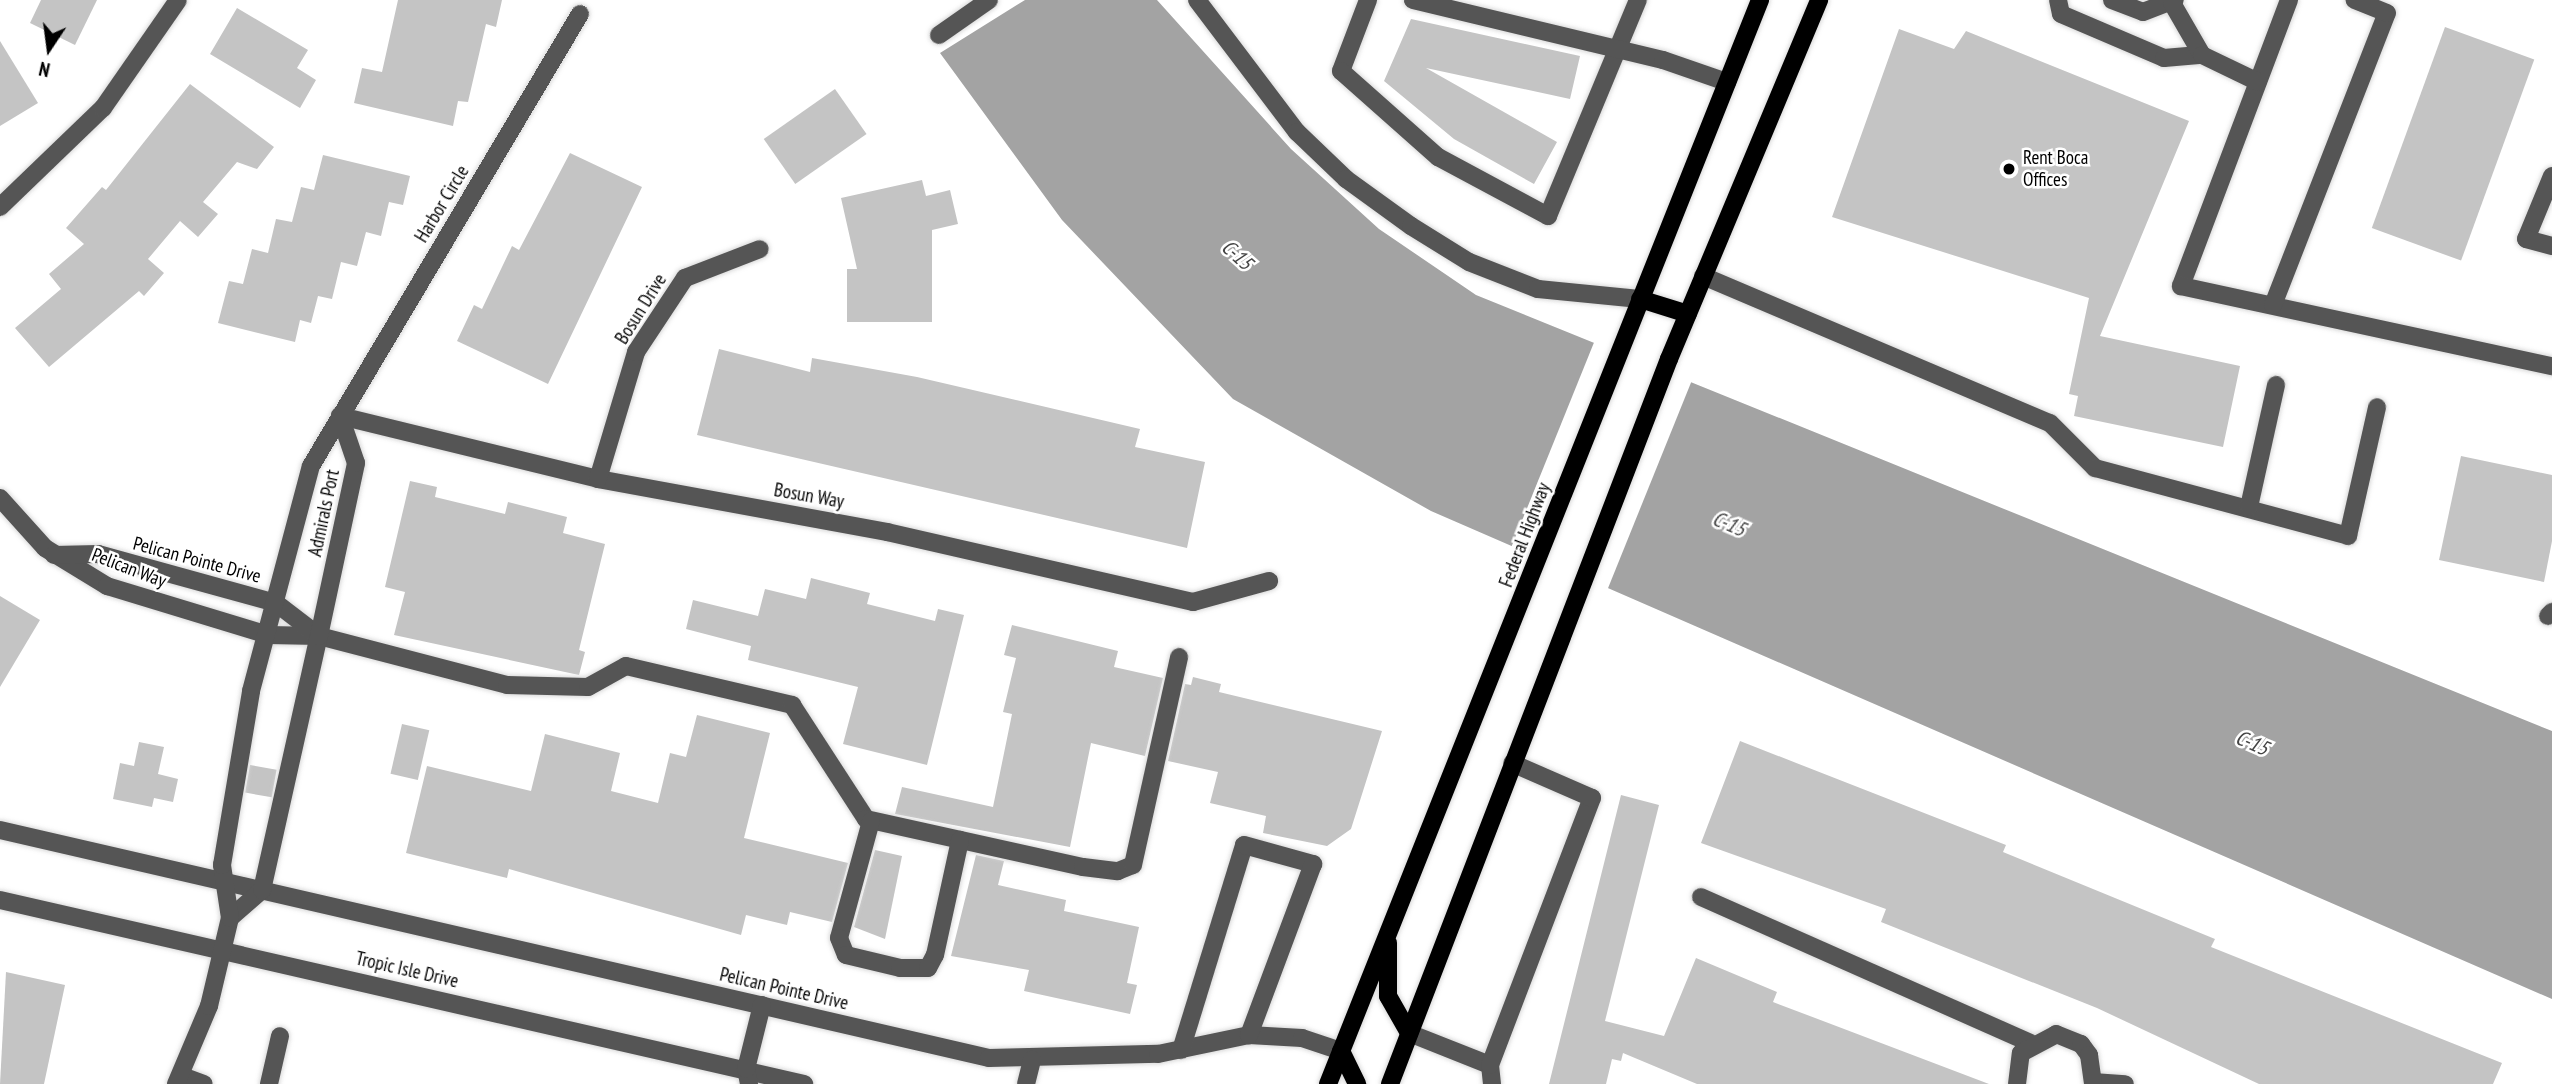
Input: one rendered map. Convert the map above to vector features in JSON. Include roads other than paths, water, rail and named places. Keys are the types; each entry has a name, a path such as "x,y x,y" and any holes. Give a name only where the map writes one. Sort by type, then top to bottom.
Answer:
{"main road":[{"name":"Federal Highway","path":"1328,1084 1760,0"},
{"path":"1390,1084 1670,359 1819,0"},
{"path":"1640,299 1688,314"},
{"path":"1388,933 1388,996 1409,1033"},
{"path":"1341,1051 1357,1084"}],"street":[{"path":"0,207 103,108 178,0"},
{"path":"1197,0 1297,132 1346,179 1411,226 1469,262 1538,289 1640,299"},
{"path":"1368,0 1341,71 1438,156 1548,216 1638,0"},
{"path":"1413,0 1616,48 1727,82"},
{"path":"2058,0 2061,13 2165,58 2202,55 2258,82"},
{"path":"2112,0 2143,12 2173,2 2202,55"},
{"path":"2289,0 2181,286 2552,366"},
{"path":"2273,305 2387,13 2354,0"},
{"path":"939,35 988,1"},
{"name":"Harbor Circle","path":"340,416 580,14"},
{"path":"2552,176 2526,239 2552,246"},
{"name":"Bosun Drive","path":"598,479 636,352 685,278 760,249"},
{"path":"1703,276 2050,423 2095,468 2249,506 2262,518 2348,536 2377,407"},
{"path":"2249,506 2276,385"},
{"name":"Bosun Way","path":"340,416 598,479 887,532 1193,602 1269,580"},
{"name":"Admirals Port","path":"230,919 223,882 251,691 311,466 340,416"},
{"name":"Admirals Port","path":"262,890 356,463 340,416"},
{"name":"Pelican Way","path":"0,498 54,555 107,586 268,635"},
{"name":"Pelican Pointe Drive","path":"54,555 99,554 276,603 320,636"},
{"name":"Pelican Pointe Drive","path":"268,635 320,636 508,685 588,687 625,666 792,705 871,821"},
{"path":"960,840 935,955 928,968 900,968 846,955 839,938 871,821 960,840 1083,867 1118,871 1133,865 1179,657"},
{"path":"1493,1084 1490,1065 1592,798 1512,763"},
{"path":"0,830 223,882"},
{"path":"1181,1050 1244,845 1313,864 1249,1035"},
{"name":"Pelican Pointe Drive","path":"223,882 989,1058 1032,1060 1181,1050 1249,1035 1302,1038 1341,1051"},
{"path":"204,1084 179,1080 230,919 262,890"},
{"path":"1701,897 2030,1043"},
{"name":"Tropic Isle Drive","path":"0,900 222,950 747,1077 804,1084"},
{"path":"747,1077 762,1005"},
{"path":"1409,1033 1490,1065"},
{"path":"2017,1084 2016,1066 2030,1043 2056,1034 2081,1044 2093,1083 2125,1084"},
{"path":"269,1084 280,1035"},
{"path":"1026,1084 1032,1060"}],"water":[{"name":"C-15","path":"1025,0 1157,0 1291,149 1379,229 1476,295 2552,731 2552,999 1431,511 1233,399 1062,220 940,53"}],"place":[{"name":"Rent Boca Offices","path":"2009,169"}]}
